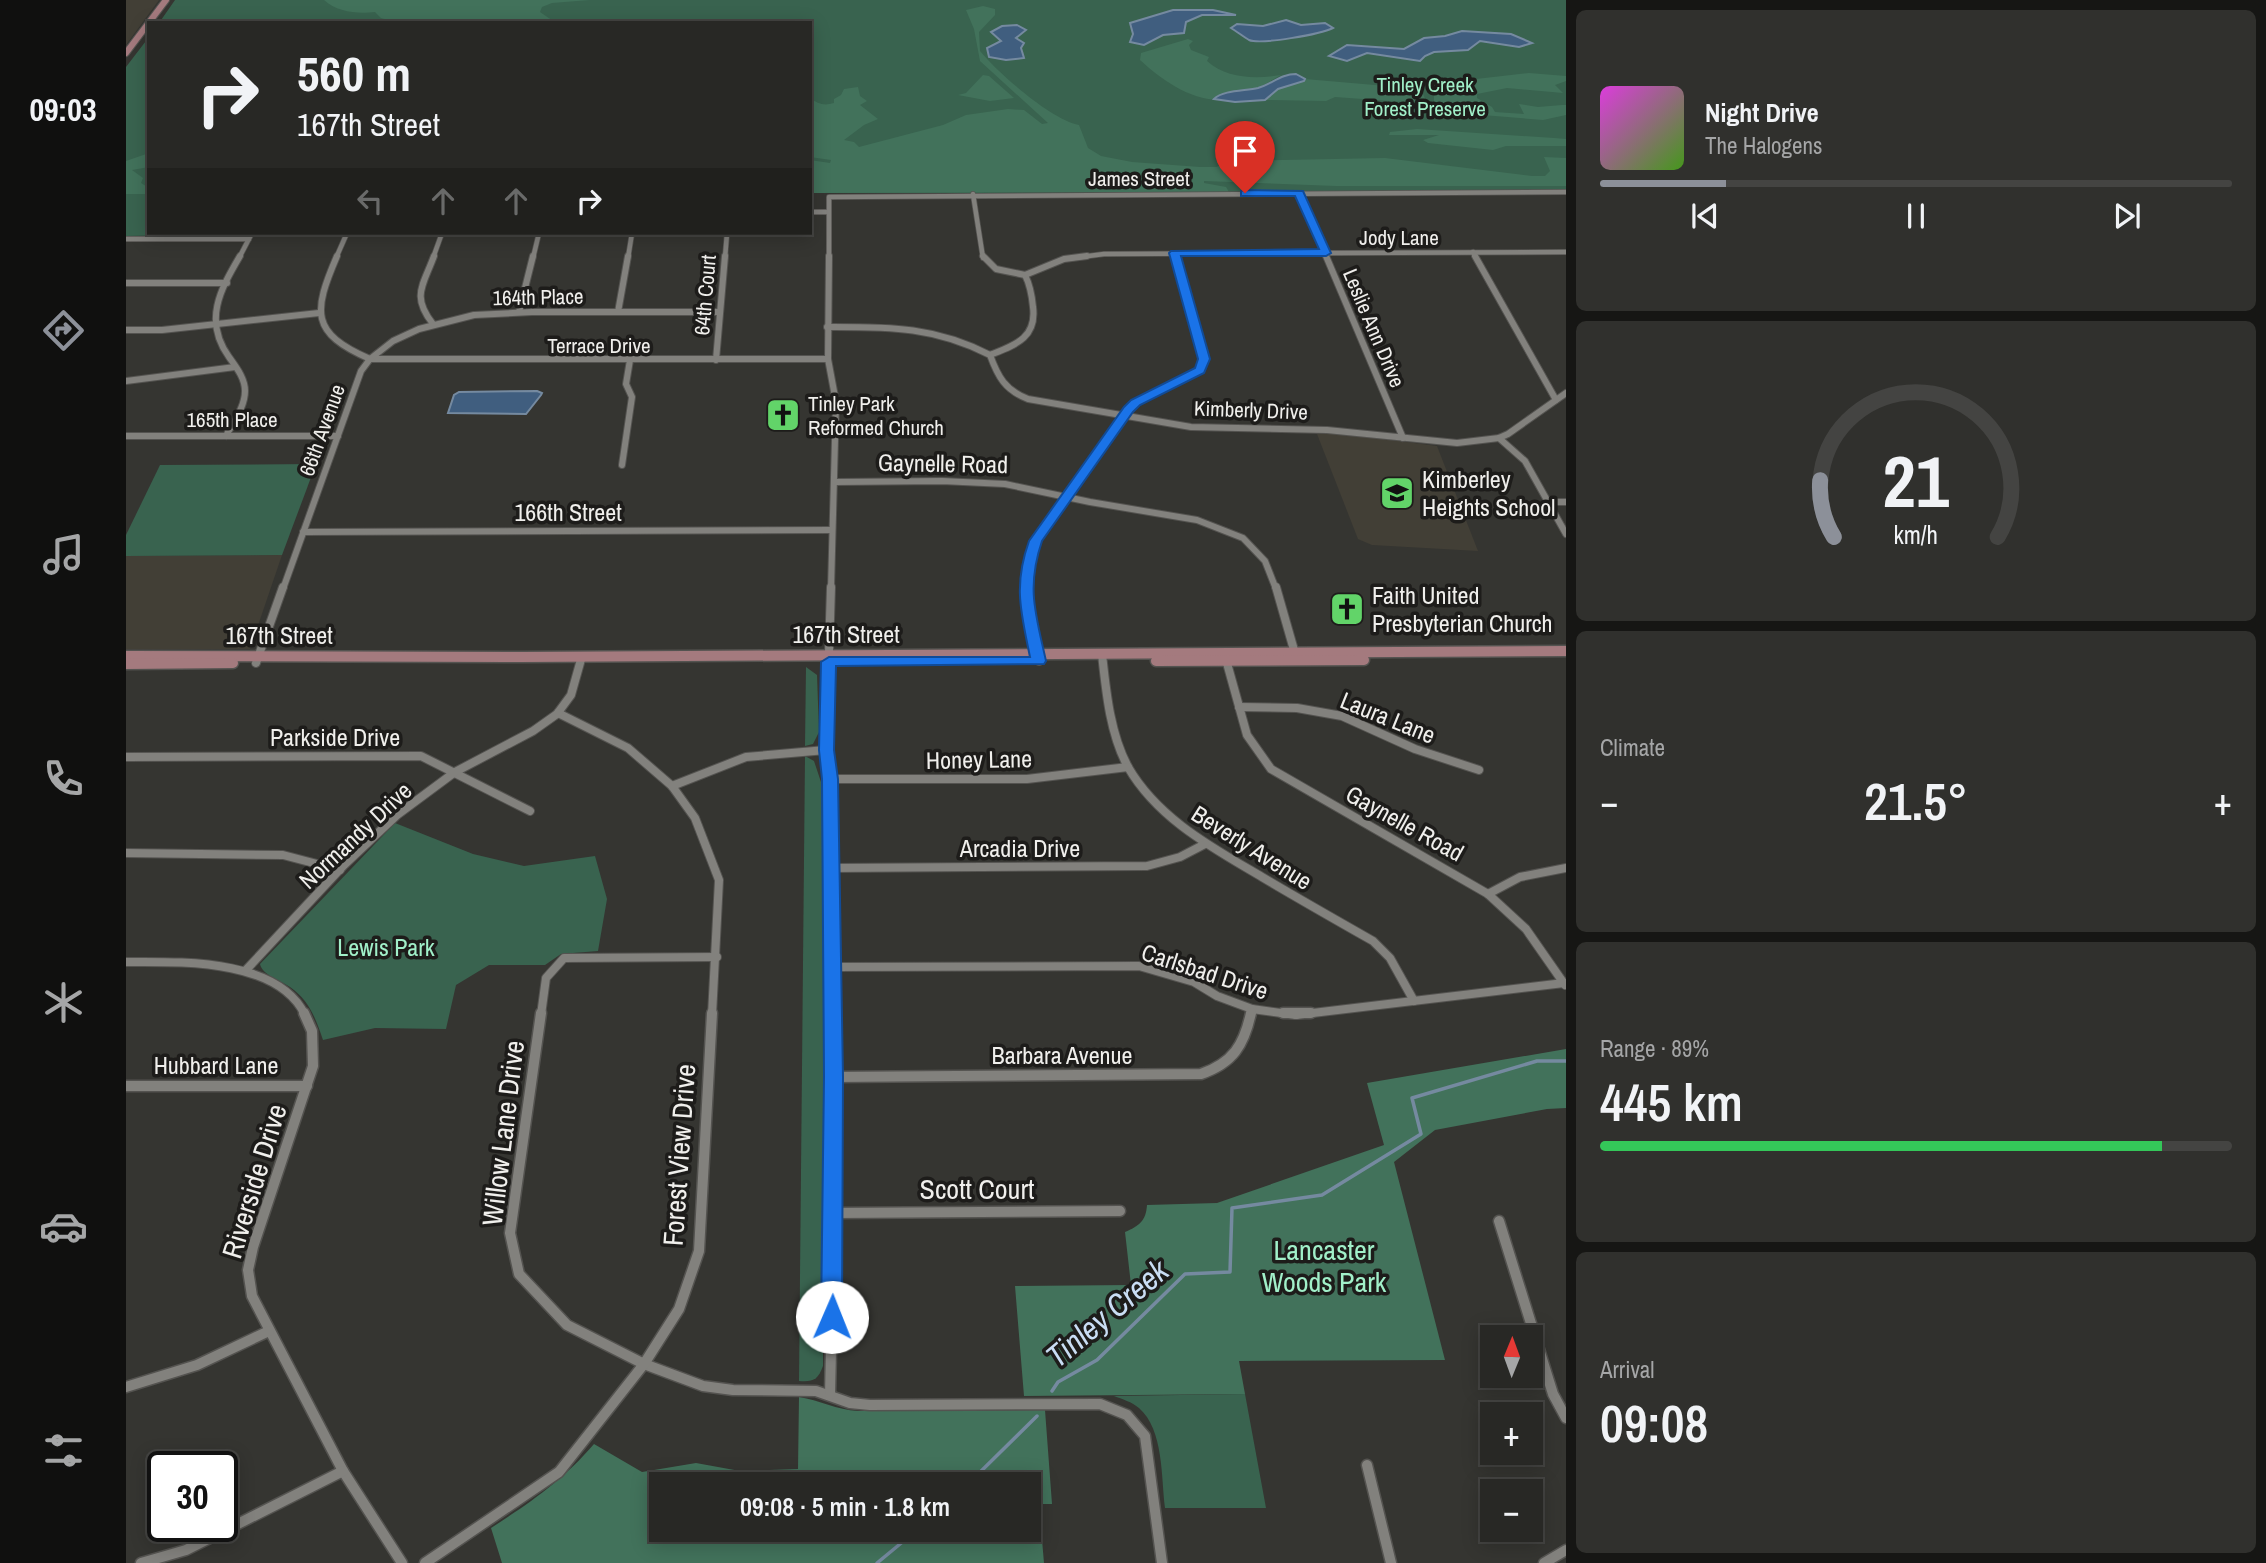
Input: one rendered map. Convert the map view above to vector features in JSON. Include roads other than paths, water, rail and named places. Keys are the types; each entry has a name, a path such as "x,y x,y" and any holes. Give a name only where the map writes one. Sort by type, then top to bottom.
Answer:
{"main road":[{"path":"150,21 166,0"},
{"path":"126,53 147,25"},
{"name":"167th Street","path":"1296,657 1566,651"},
{"name":"167th Street","path":"126,656 257,659 1566,658"},
{"name":"167th Street","path":"126,664 257,659"}],"street":[{"name":"James Street","path":"828,212 829,197 839,195 1566,192"},
{"name":"Leslie Ann Drive","path":"1299,193 1403,438"},
{"path":"827,327 899,327 939,331 990,355 1011,347 1030,334 1036,322 1029,282 1025,275 996,270 983,258 972,194"},
{"path":"812,212 828,212 828,359 836,402 826,750 830,779 834,1213 830,1395"},
{"path":"126,330 214,325 319,313 321,293 346,235"},
{"path":"433,324 421,309 419,299 441,235"},
{"path":"519,312 538,235"},
{"path":"618,312 632,235"},
{"name":"64th Court","path":"716,360 718,312 727,235"},
{"path":"126,239 251,236 219,299 214,325 226,356 243,380 244,395 226,436"},
{"path":"1473,252 1556,400"},
{"name":"Jody Lane","path":"1025,275 1064,259 1083,255 1566,252"},
{"path":"1038,658 1025,593 1028,566 1035,541 1136,403 1200,370 1204,359 1175,253"},
{"path":"126,283 227,283"},
{"name":"164th Place","path":"370,359 385,345 433,324 460,317 519,312 718,312"},
{"name":"66th Avenue","path":"257,659 361,371 370,359 349,352 331,338 319,313"},
{"name":"Kimberly Drive","path":"990,355 1001,382 1010,392 1028,399 1215,429 1327,430 1457,443 1499,438 1566,393"},
{"name":"Terrace Drive","path":"370,359 828,359"},
{"path":"622,465 632,397 626,384 630,360"},
{"path":"126,381 235,367"},
{"name":"165th Place","path":"126,436 338,436"},
{"path":"1499,438 1525,461 1566,534"},
{"name":"Gaynelle Road","path":"835,482 1005,484 1067,498 1197,519 1244,538 1260,553 1269,569 1296,657"},
{"path":"1549,502 1566,502"},
{"name":"166th Street","path":"303,532 832,530"},
{"name":"Beverly Avenue","path":"1102,657 1118,742 1129,768 1148,795 1176,823 1205,844 1373,941 1390,958 1414,1001"},
{"name":"Gaynelle Road","path":"1226,657 1250,743 1278,774 1488,894 1526,929 1565,985"},
{"name":"Normandy Drive","path":"246,970 340,870 396,817 456,772 512,743 558,713 574,688 581,659"},
{"name":"Laura Lane","path":"1239,707 1297,708 1342,716 1415,749 1479,771"},
{"name":"Forest View Drive","path":"425,1563 559,1472 644,1364 679,1309 699,1251 717,957 719,880 695,818 672,786 628,748 558,713"},
{"path":"672,786 746,757 826,750"},
{"name":"Parkside Drive","path":"126,757 421,756 441,762 506,803 530,811"},
{"name":"Honey Lane","path":"830,779 1027,779 1129,768"},
{"name":"Arcadia Drive","path":"830,868 1147,866 1180,857 1205,844"},
{"path":"126,853 283,855 340,870"},
{"path":"1488,894 1520,877 1566,868"},
{"name":"Willow Lane Drive","path":"717,957 565,958 559,961 546,978 510,1233 519,1274 567,1325 644,1364 703,1386 733,1390 805,1390 830,1395 850,1403 870,1405 1100,1404 1122,1410 1136,1421 1145,1436 1162,1563"},
{"name":"Riverside Drive","path":"126,962 194,962 246,970 290,994 310,1024 316,1042 313,1066 248,1270 252,1296 343,1471 402,1563"},
{"name":"Carlsbad Drive","path":"832,967 1139,966 1194,982 1217,996 1252,1009 1312,1015 1565,985"},
{"name":"Barbara Avenue","path":"833,1077 1201,1074 1234,1058 1241,1049 1252,1009"},
{"name":"Hubbard Lane","path":"126,1086 307,1086"},
{"name":"Scott Court","path":"834,1213 1120,1211"},
{"path":"1499,1221 1553,1394 1566,1418"},
{"path":"126,1387 197,1366 269,1331"},
{"path":"1367,1465 1391,1563"},
{"path":"141,1563 186,1550 343,1471"},
{"path":"1544,1563 1566,1550"}],"water":[{"path":"1173,10 1213,10 1236,15 1202,15 1186,22 1184,33 1163,35 1144,45 1130,42 1133,34 1130,23"},
{"path":"1286,20 1301,25 1325,23 1333,28 1291,38 1256,41 1249,40 1231,28 1237,24 1263,26"},
{"path":"1017,25 1026,30 1016,38 1024,43 1021,48 1024,58 1006,60 989,57 987,48 1001,41 991,32 1002,26"},
{"path":"1462,31 1511,34 1532,43 1519,47 1480,41 1468,50 1434,52 1420,61 1367,53 1347,61 1329,56 1347,45 1404,49 1424,38"},
{"path":"1296,74 1305,79 1304,81 1278,89 1265,100 1235,102 1214,99 1228,92 1258,88"},
{"path":"459,392 542,393 526,414 448,413 454,395"}],"waterway":[{"name":"Tinley Creek","path":"1052,1391 1058,1382 1097,1360 1185,1274 1230,1272 1232,1208 1322,1195 1421,1134 1412,1098 1537,1061 1566,1061"},
{"name":"Tinley Creek","path":"980,1472 1037,1416"},
{"name":"Tinley Creek","path":"877,1563 902,1542"}],"place":[{"name":"Tinley Park Reformed Church","path":"783,415"},
{"name":"Kimberley Heights School","path":"1397,493"},
{"name":"Faith United Presbyterian Church","path":"1347,609"}],"park label":[{"name":"Tinley Creek Forest Preserve","path":"1425,96"},
{"name":"Lewis Park","path":"386,947"},
{"name":"Lancaster Woods Park","path":"1324,1266"}]}
